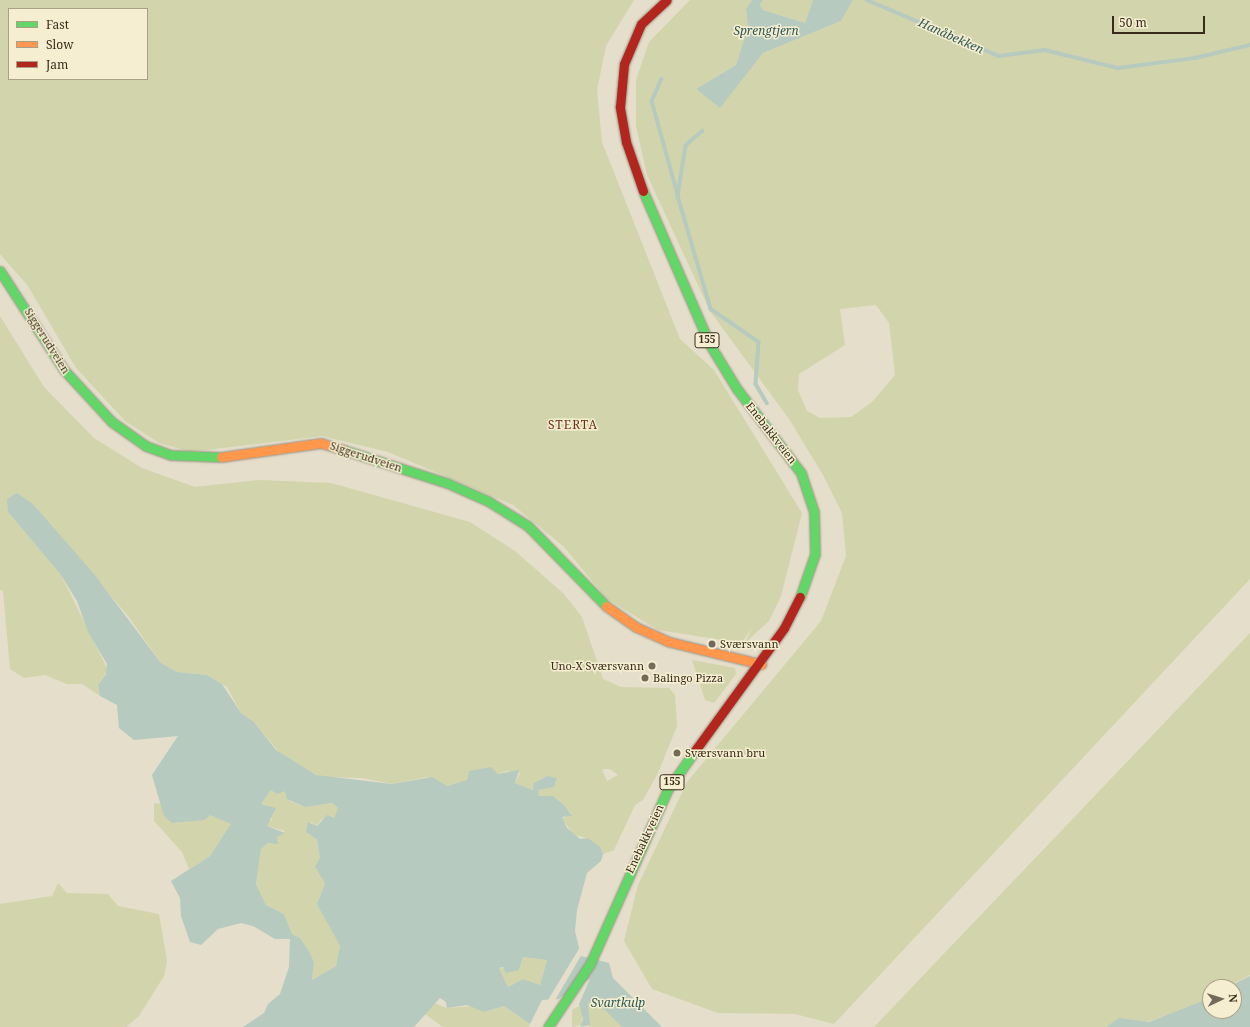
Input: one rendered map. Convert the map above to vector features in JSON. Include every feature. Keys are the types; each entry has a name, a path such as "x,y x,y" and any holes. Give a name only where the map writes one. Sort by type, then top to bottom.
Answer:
{"main road":[{"name":"Enebakkveien","path":"548,1027 590,964 668,789 761,664 807,584 816,546 814,512 792,457 734,385 704,335 626,142 620,107 624,64 641,24 667,0"},
{"name":"Siggerudveien","path":"0,271 22,300 64,370 112,422 146,446 171,455 206,459 321,443 447,483 488,501 528,526 606,606 636,628 670,642 761,664"}],"green space":[{"path":"0,0 634,0 606,46 597,90 602,142 680,339 714,370 802,513 781,596 769,621 745,643 752,627 742,643 658,630 607,599 564,547 513,505 388,452 322,436 191,452 159,443 125,421 76,368 28,286 0,254"},
{"path":"690,0 752,0 746,9 748,27 736,65 696,89 720,107 763,53 841,21 853,0 1250,0 1250,579 834,1024 795,1014 718,1013 652,989 624,941 638,885 687,782 821,621 846,556 842,513 823,475 789,419 710,311 647,175 636,126 636,80 649,42","holes":["876,305 889,323 895,375 872,402 851,417 820,418 807,411 798,390 799,374 845,345 840,309"]},
{"path":"763,0 813,0 805,23 763,10 760,5"},
{"path":"0,316 44,387 94,438 142,468 195,487 259,480 331,483 470,522 515,551 564,594 582,617 603,679 621,687 669,688 675,695 677,726 658,773 643,800 635,805 614,850 603,854 587,838 574,835 562,819 571,814 565,806 554,797 539,796 538,790 542,787 554,786 556,782 547,776 537,781 533,790 515,783 520,773 507,771 498,774 495,771 468,773 468,780 447,786 427,777 392,784 362,778 320,777 282,756 254,722 241,713 227,687 207,675 177,672 161,663 128,616 33,504 8,512 61,575 108,670 98,685 100,696 82,684 67,684 45,675 24,678 10,669 3,591 0,590","holes":["610,769 618,775 607,781 602,770"]},
{"path":"1250,633 1250,975 1242,979 1202,979 1202,1002 1147,1022 1123,1019 1106,1027 874,1027"},
{"path":"692,660 735,668 736,674 714,703 705,700"},
{"path":"271,790 276,793 285,790 290,801 305,807 332,803 338,808 334,818 322,819 316,826 311,822 307,828 308,834 317,840 320,858 316,870 323,874 325,884 317,903 340,946 336,966 312,980 314,962 309,951 300,938 292,934 284,914 266,905 256,884 261,849 268,843 277,843 277,837 285,831 267,826 267,821 272,820 267,805 261,804"},
{"path":"154,803 162,804 164,816 176,823 210,815 229,822 232,828 210,856 189,869 182,852 154,821"},
{"path":"58,883 67,893 108,894 118,906 159,914 167,961 164,976 139,1016 126,1027 0,1027 0,904 52,896"},
{"path":"523,957 547,960 540,985 523,979 508,987 499,968 519,970"},
{"path":"595,1000 599,1002 622,1027 589,1027 588,1003"},
{"path":"434,1003 447,1008 475,1006 484,1012 504,1006 530,1024 528,1027 443,1027 425,1014"},
{"path":"579,1006 583,1011 581,1025 572,1027 572,1010"}],"water":[{"name":"Sprengtjern","path":"752,0 763,0 760,5 763,10 805,23 813,0 853,0 841,21 763,53 720,108 696,89 736,65 748,27 746,9"},
{"name":"Svartkulp","path":"17,493 33,504 94,574 161,663 177,672 207,675 222,684 241,713 254,722 276,750 316,775 392,784 432,777 447,786 467,780 469,771 491,767 498,774 519,770 515,783 533,790 534,783 547,776 557,778 554,787 538,790 539,796 553,796 565,806 572,816 562,817 567,828 580,839 588,838 600,847 603,854 601,861 587,873 577,910 575,931 581,956 609,963 613,978 662,1027 622,1027 595,1000 588,1003 590,1025 580,1027 583,1019 579,1004 590,979 558,999 542,1000 530,1024 504,1006 484,1012 467,1005 447,1008 446,1002 440,998 414,1027 243,1027 264,1013 268,1004 280,994 289,967 290,939 275,939 253,926 241,923 218,929 201,945 190,942 181,916 180,898 171,881 210,856 231,824 210,815 205,820 172,823 164,816 152,775 178,736 134,740 119,728 117,705 100,696 98,685 106,674 107,664 88,632 77,601 61,575 8,512 7,499","holes":["271,790 277,794 285,791 287,799 305,807 332,803 338,808 334,818 327,815 317,826 308,822 306,832 317,840 320,858 315,867 325,883 317,904 340,946 336,966 312,980 314,962 309,951 300,938 292,934 284,914 266,905 256,884 261,849 268,843 278,844 277,837 285,833 267,826 276,808 261,804","523,957 547,960 540,985 523,979 508,987 499,968 503,967 506,973 519,970"]},
{"path":"1250,976 1250,1027 1106,1027 1119,1018 1149,1022 1202,1001 1202,1019 1242,1019 1242,980"}],"pier":[{"path":"580,947 582,954 554,1002 548,1000"}],"waterway":[{"name":"Hanåbekken","path":"867,0 999,56 1045,50 1118,68 1195,58 1250,45"},
{"path":"662,79 652,101 678,195"},
{"path":"703,131 686,146 678,196 711,309 759,342 756,384 767,403"}],"traffic: fast":[{"path":"643,191 710,345 737,389 801,473 814,512 815,554 800,597"},
{"path":"0,271 64,370 112,422 146,446 171,455 221,457"},
{"path":"344,450 447,483 488,501 528,526 606,606"},
{"path":"548,1027 590,964 668,789 694,752"}],"traffic: slow":[{"path":"221,457 321,443 344,450"},
{"path":"606,606 636,627 670,642 761,664"}],"traffic: jam":[{"path":"643,191 626,142 620,107 624,64 641,24 667,0"},
{"path":"694,752 784,628 800,597"}],"place":[{"name":"Sværsvann","path":"712,644"},
{"name":"Uno-X Sværsvann","path":"652,666"},
{"name":"Balingo Pizza","path":"645,678"},
{"name":"Sværsvann bru","path":"677,753"}],"district":[{"name":"STERTA","path":"573,425"}]}
